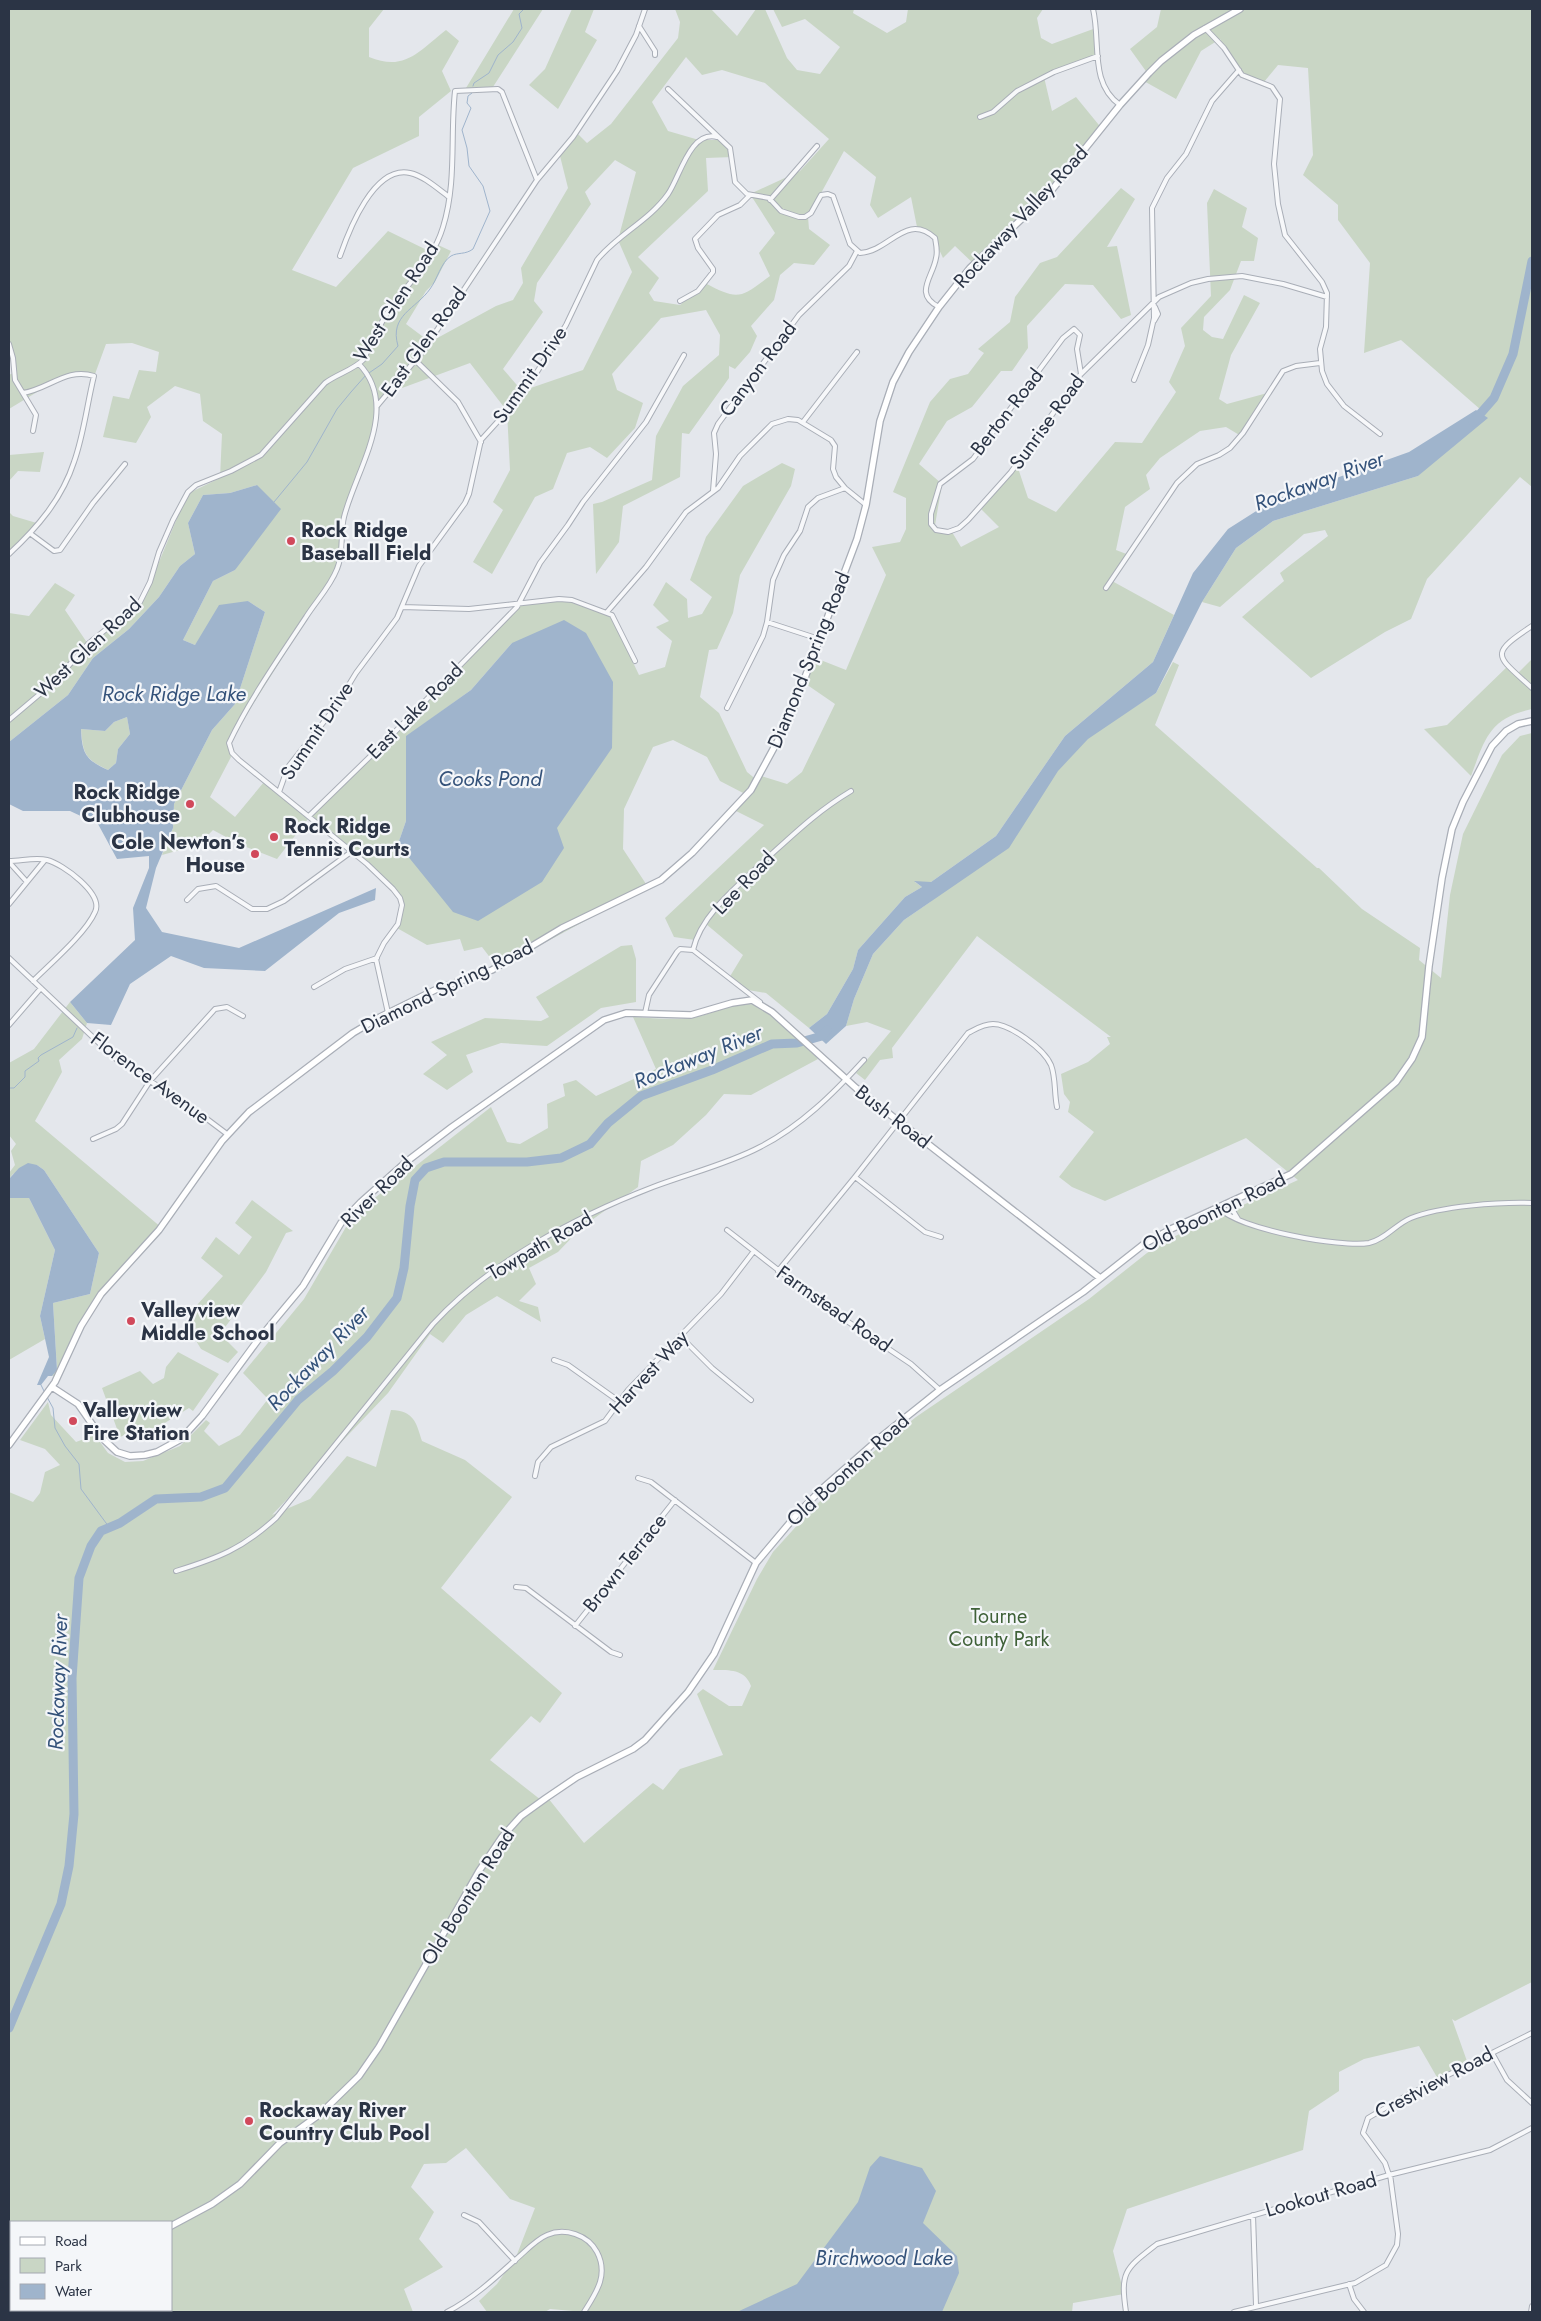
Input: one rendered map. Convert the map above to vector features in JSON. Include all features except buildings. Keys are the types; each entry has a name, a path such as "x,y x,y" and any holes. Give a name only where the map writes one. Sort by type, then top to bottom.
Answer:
{"street":[{"name":"East Glen Road","path":"279,792 230,751 229,743 260,688 337,568 344,518 372,438 377,406 436,332 537,180 573,137 617,71 639,26 645,9"},
{"path":"1093,9 1102,85 1111,99 1120,105"},
{"name":"Rockaway Valley Road","path":"870,473 880,421 893,382 909,352 940,307 980,257 1052,190 1120,105 1161,60 1205,28 1240,9"},
{"path":"639,26 654,51 654,55"},
{"path":"1205,28 1224,48 1242,75 1272,87 1280,99 1274,164 1282,227 1291,244 1322,282 1327,297 1326,327 1320,349 1320,363 1327,384 1344,406 1380,434"},
{"path":"980,117 997,109 1017,91 1054,72 1098,56"},
{"path":"1134,380 1148,345 1153,323 1158,314 1154,301 1152,208 1167,178 1186,154 1212,101 1239,70"},
{"name":"West Glen Road","path":"9,720 54,682 89,643 140,602 148,587 158,552 172,520 188,492 196,485 232,471 261,455 325,383 336,374 359,364 393,304 417,277 443,228 454,152 453,109 455,91 498,89 502,92 537,180"},
{"path":"668,89 730,148 735,182 747,194 761,195 770,200 781,211 793,216 805,217 811,213 821,195 828,194 833,196 850,244 859,252 886,243 908,229 918,228 928,232 935,238 937,257 926,286 932,303 940,307"},
{"name":"Summit Drive","path":"279,792 288,767 334,709 364,662 397,618 419,566 465,503 469,494 481,442 537,372 566,325 580,294 604,252 637,225 668,195 685,160 702,137 710,135 717,137"},
{"path":"770,200 817,146"},
{"path":"340,256 367,197 391,177 400,173 414,175 449,197"},
{"path":"680,301 698,291 713,272 713,268 698,248 695,239 718,215 740,205 750,195"},
{"name":"Canyon Road","path":"713,491 716,454 714,433 718,424 799,315 849,266 859,252"},
{"name":"Sunrise Road","path":"942,532 959,528 1000,485 1080,374 1154,301 1191,283 1225,276 1240,276 1283,284 1327,297"},
{"name":"Berton Road","path":"942,532 936,530 931,524 940,484 973,458 1063,338 1074,330 1080,335 1077,349 1080,374"},
{"path":"9,344 14,358 14,376 36,414 33,431"},
{"path":"803,422 857,352"},
{"name":"East Lake Road","path":"308,816 385,742 518,604 540,563 583,502 646,422 684,355"},
{"path":"415,360 458,402 481,442"},
{"path":"1106,588 1178,482 1197,464 1230,448 1243,433 1283,371 1296,366 1320,363"},
{"path":"359,364 370,376 377,406"},
{"path":"9,554 31,534 60,494 68,478 75,460 94,376 84,373 72,374 23,393"},
{"path":"9,378 14,376"},
{"path":"607,612 646,567 687,511 724,482 740,456 772,424 788,419 803,422 831,440 835,446 833,470 845,488 866,505"},
{"path":"31,534 54,551 60,550 93,503 125,464"},
{"name":"Diamond Spring Road","path":"9,1445 50,1390 81,1326 101,1294 170,1216 227,1134 249,1112 334,1047 388,1013 437,990 503,964 562,928 649,886 674,870 751,790 789,720 820,639 857,539 866,505 870,473"},
{"path":"727,708 768,622 773,580 784,555 800,531 808,507 818,498 845,488"},
{"path":"402,607 469,609 545,600 572,600 607,612 615,620 635,661"},
{"path":"768,622 820,639"},
{"path":"1532,626 1508,642 1501,654 1507,665 1532,688"},
{"name":"Old Boonton Road","path":"172,2225 212,2204 240,2184 280,2143 320,2114 359,2076 379,2047 479,1871 502,1838 521,1816 555,1792 589,1770 633,1749 645,1740 688,1692 714,1654 756,1563 798,1513 824,1487 881,1437 940,1390 1083,1292 1156,1236 1230,1204 1291,1174 1402,1075 1422,1037 1428,968 1447,848 1463,802 1492,746 1506,731 1525,721 1532,721"},
{"name":"Lee Road","path":"693,950 697,935 735,886 808,820 851,791"},
{"path":"279,792 394,889 402,905 398,924 377,958 376,967 388,1013"},
{"path":"187,900 198,889 216,886 252,909 268,910 284,901 351,852"},
{"path":"9,904 45,860"},
{"path":"9,861 45,860 55,864 87,887 97,902 97,908 83,930 33,981"},
{"path":"9,861 27,882"},
{"path":"645,1014 649,995 677,952 680,949 693,950"},
{"name":"Bush Road","path":"693,950 764,1005 846,1079 898,1122 1100,1278"},
{"name":"Florence Avenue","path":"9,958 116,1059 195,1110 227,1134"},
{"path":"314,987 345,970 377,958"},
{"path":"9,1025 41,988"},
{"name":"River Road","path":"50,1390 78,1404 101,1437 117,1452 130,1456 157,1452 181,1439 202,1416 258,1340 303,1286 349,1214 374,1190 452,1127 595,1025 612,1016 626,1013 691,1015 741,1001 752,1000 764,1005"},
{"path":"93,1139 116,1129 122,1124 150,1081 215,1009 227,1007 243,1016"},
{"path":"778,1271 855,1177 968,1033 988,1024 1004,1026 1013,1030 1045,1056 1054,1074 1057,1106"},
{"name":"Towpath Road","path":"176,1571 229,1553 271,1523 315,1472 433,1324 489,1273 528,1248 636,1194 760,1147 806,1118 864,1060"},
{"path":"855,1177 925,1232 941,1237"},
{"path":"1219,1208 1238,1220 1279,1232 1362,1244 1382,1238 1416,1216 1471,1206 1509,1202 1532,1203"},
{"path":"1230,1204 1238,1220"},
{"name":"Farmstead Road","path":"727,1230 843,1320 911,1364 940,1390"},
{"name":"Harvest Way","path":"535,1476 538,1462 551,1447 605,1421 628,1390 721,1294 754,1251"},
{"path":"681,1337 712,1368 751,1400"},
{"path":"554,1360 568,1365 620,1402"},
{"path":"638,1478 651,1482 756,1563"},
{"name":"Brown Terrace","path":"575,1626 675,1500"},
{"path":"516,1587 526,1588 611,1652 620,1655"},
{"name":"Crestview Road","path":"1390,2174 1385,2163 1363,2133 1368,2118 1492,2052 1532,2033"},
{"path":"1492,2052 1508,2080 1532,2103"},
{"name":"Lookout Road","path":"1126,2312 1123,2287 1129,2266 1157,2244 1390,2174 1490,2150 1532,2128"},
{"path":"1234,2312 1256,2305 1349,2284 1366,2278 1386,2265 1397,2245 1398,2234 1390,2174"},
{"path":"464,2215 479,2222 515,2261"},
{"path":"1253,2215 1256,2305"},
{"path":"447,2312 474,2296 540,2239 549,2234 569,2232 587,2240 598,2252 602,2264 600,2285 584,2312"},
{"path":"1349,2284 1354,2299 1364,2312"},
{"path":"1530,2312 1532,2306"}],"green space":[{"path":"9,9 384,9 369,28 369,57 392,62 402,61 411,57 446,30 459,41 442,71 451,91 419,117 419,136 353,168 292,270 336,287 388,231 431,252 436,244 451,251 435,282 426,291 406,324 430,342 496,306 513,300 523,283 521,268 568,188 559,152 575,131 587,143 611,124 678,38 680,22 675,9 711,9 737,36 756,9 765,9 787,58 797,70 820,74 840,47 805,19 782,27 773,9 854,9 853,13 887,33 906,22 908,9 1043,9 1037,18 1041,38 1052,44 1096,28 1098,56 1044,77 1052,111 1076,97 1103,130 975,265 955,246 943,258 932,234 917,227 911,197 878,218 870,205 876,177 844,151 808,217 809,229 830,245 814,265 794,263 780,275 774,300 751,326 757,336 750,352 735,369 729,366 729,378 689,434 682,433 680,477 623,506 619,542 596,574 593,504 602,502 652,480 656,436 683,386 719,355 720,335 706,310 661,318 612,374 617,390 643,403 635,428 607,458 590,447 567,453 553,489 535,497 492,574 473,562 503,510 493,502 510,470 507,411 470,363 383,395 369,451 346,510 338,569 228,744 231,757 210,797 235,817 264,782 308,818 397,731 522,603 570,599 610,614 639,675 665,667 672,641 656,627 669,621 653,605 666,582 687,599 688,618 702,614 712,597 690,580 706,537 743,486 782,463 795,469 791,486 740,575 733,613 717,649 709,650 700,697 719,713 747,772 758,781 761,776 787,784 802,772 835,704 803,682 813,657 846,670 886,575 872,547 900,542 906,529 906,498 893,492 930,402 950,379 968,374 984,353 978,349 1010,322 1015,297 1040,263 1057,257 1121,188 1135,199 1107,247 1117,246 1131,315 1121,319 1093,285 1065,284 1027,326 1028,348 1012,371 1001,371 972,407 947,421 919,464 942,484 934,531 952,532 961,547 999,527 979,507 1017,465 1028,498 1056,512 1115,442 1142,443 1176,392 1169,382 1185,346 1181,328 1211,296 1207,203 1214,189 1247,208 1242,227 1258,238 1254,261 1241,261 1230,290 1204,317 1203,330 1212,337 1223,339 1244,295 1260,303 1231,355 1219,399 1227,404 1271,392 1241,436 1226,427 1200,431 1160,458 1146,475 1150,489 1125,507 1116,550 1129,555 1112,581 1174,615 1153,662 1065,736 996,836 931,882 915,882 922,887 905,897 858,950 853,969 827,1014 809,1028 766,993 742,989 729,978 743,955 706,924 695,940 674,937 665,918 764,825 734,810 747,795 720,781 707,757 673,740 653,747 624,809 623,849 648,887 498,968 482,947 464,951 460,939 427,945 397,928 402,913 395,889 308,819 277,859 241,845 213,830 198,845 162,855 173,828 174,804 212,730 235,704 265,612 248,601 195,645 183,640 213,581 235,570 257,485 230,493 203,495 188,523 195,554 180,566 159,597 129,629 93,658 68,695 9,742 9,613 29,616 55,583 75,595 65,610 90,647 145,596 187,494 220,478 222,434 203,421 200,394 175,386 147,407 151,417 136,443 103,437 113,396 129,399 139,370 156,372 159,352 132,343 106,344 95,374 60,378 9,409 9,375 13,373 9,353","holes":["686,57 702,75 722,70 765,83 829,139 800,171 750,194 775,233 759,253 770,276 752,289 739,294 725,293 705,283 680,305 654,301 649,293 659,278 638,257 708,191 706,158 733,157 722,140 699,140 668,131 652,102","615,160 636,172 618,240 632,272 583,370 522,391 503,369 543,312 534,301 537,283 591,204 585,192","512,643 557,829 398,844 406,821 407,736 471,690"]},
{"path":"514,9 543,9 491,90 466,88"},
{"path":"572,9 594,9 585,32 597,40 558,109 529,85 545,69"},
{"path":"1161,9 1532,9 1532,487 1520,477 1427,579 1411,619 1385,632 1311,678 1242,617 1284,581 1280,573 1328,536 1325,530 1304,534 1220,607 1202,602 1236,548 1273,521 1418,476 1481,410 1401,340 1364,353 1370,263 1338,220 1338,205 1303,175 1313,155 1308,68 1278,65 1264,82 1244,77 1220,39 1201,51 1176,99 1142,80 1148,74 1130,49 1157,27"},
{"path":"44,452 40,472 18,471 9,481 9,455"},
{"path":"9,512 13,516 40,524 9,554"},
{"path":"1532,659 1532,709 1506,718 1497,724 1480,751 1471,776 1424,729 1447,725 1509,665 1518,673"},
{"name":"Tourne County Park","path":"1173,662 1179,665 1155,725 1319,868 1362,909 1420,948 1419,960 1441,978 1450,895 1463,834 1502,755 1520,736 1532,733 1532,1982 1455,2021 1452,2019 1468,2064 1438,2079 1419,2046 1364,2059 1339,2072 1339,2091 1309,2111 1303,2150 1127,2209 1113,2251 1124,2294 1073,2303 1072,2312 584,2312 550,2309 545,2312 487,2312 479,2301 497,2284 516,2257 535,2208 510,2199 466,2148 446,2163 424,2164 411,2187 434,2212 419,2239 443,2267 404,2289 413,2312 102,2311 172,2311 172,2221 10,2221 10,2232 9,2229 9,1492 33,1502 40,1493 45,1472 60,1465 45,1449 20,1440 48,1402 51,1415 76,1442 95,1435 108,1453 125,1462 143,1461 180,1446 206,1420 210,1423 204,1431 219,1446 240,1435 268,1399 243,1373 304,1299 353,1215 491,1107 507,1142 520,1144 548,1128 547,1104 565,1096 563,1084 576,1080 596,1096 656,1069 633,1017 684,1019 699,1017 744,1004 761,1007 769,1011 784,1024 818,1059 751,1095 724,1094 706,1115 673,1145 641,1161 638,1187 582,1227 558,1252 529,1268 536,1284 519,1301 538,1307 541,1322 497,1296 466,1315 443,1343 430,1334 388,1393 272,1515 310,1499 347,1456 376,1467 391,1410 409,1415 416,1423 422,1441 465,1460 512,1497 441,1588 562,1693 540,1723 531,1716 490,1760 541,1800 548,1798 584,1843 653,1783 663,1790 680,1769 723,1755 697,1694 703,1689 729,1706 742,1706 751,1686 745,1676 736,1672 713,1670 757,1579 773,1552 811,1510 855,1467 916,1417 1089,1299 1147,1253 1171,1238 1298,1180 1246,1138 1105,1201 1072,1187 1059,1177 1094,1132 1068,1112 1070,1102 1064,1094 1061,1074 1088,1062 1110,1044 1107,1037 1111,1037 977,936 892,1048 893,1058 880,1060 865,1080 856,1073 891,1031 867,1022 846,1026 854,999 873,954 904,920 930,902 981,858 1076,745 1156,693"},
{"path":"127,717 130,734 118,749 116,763 108,770 94,762 87,755 84,750 81,729 105,731 114,722"},
{"path":"632,945 636,959 636,1002 601,1008 547,1046 501,1043 466,1055 473,1072 447,1090 423,1074 447,1055 431,1042 485,1018 541,1021 549,1017 536,997 621,946"},
{"path":"70,1002 87,1023 82,1039 59,1060 62,1072 35,1121 162,1228 100,1296 59,1377 52,1376 57,1369 53,1303 90,1294 99,1253 44,1170 37,1165 13,1174 9,1179 9,1173 15,1165 11,1151 16,1144 9,1135 9,1063 34,1049"},
{"path":"9,1191 29,1198 55,1250 40,1316 45,1339 9,1360"},
{"path":"252,1200 293,1231 286,1233 266,1272 220,1334 238,1352 228,1363 201,1349 186,1324 197,1305 223,1276 201,1258 216,1237 239,1255 252,1237 235,1223"},
{"path":"178,1352 219,1374 193,1411 189,1408 134,1442 129,1433 120,1437 102,1388 140,1371 153,1384 164,1378 166,1367"}],"water":[{"path":"1476,410 1488,418 1418,476 1273,521 1236,548 1202,602 1156,693 1088,739 1058,771 1009,848 904,920 873,954 854,999 846,1026 826,1044 809,1028 827,1014 853,969 858,950 905,897 922,887 914,881 931,882 996,836 1065,736 1153,662 1193,573 1228,529 1272,501 1409,452"},
{"name":"Rock Ridge Lake","path":"257,485 281,509 235,570 213,581 183,640 195,645 219,605 248,601 265,612 235,704 212,730 174,804 173,828 156,868 146,908 162,932 239,948 376,888 375,900 339,913 265,971 204,968 171,956 130,984 111,1025 87,1023 70,1002 135,940 133,908 149,868 149,856 117,859 98,824 70,811 23,811 9,804 9,742 68,695 93,658 129,629 159,597 180,566 195,554 188,523 203,495 230,493","holes":["127,717 130,734 118,749 116,763 108,770 95,763 87,755 84,750 81,729 105,731 114,722"]},
{"name":"Cooks Pond","path":"564,620 586,633 613,682 612,748 557,828 564,848 542,882 478,921 453,912 398,844 406,821 406,736 471,690 512,643"},
{"path":"28,1163 37,1165 44,1170 99,1253 90,1294 53,1303 57,1370 52,1376 48,1376 41,1385 37,1385 49,1357 40,1316 55,1250 29,1198 9,1198 9,1179 19,1168"},
{"name":"Birchwood Lake","path":"880,2156 922,2168 936,2191 923,2223 957,2256 959,2273 942,2312 737,2312 797,2284 858,2202 870,2167"}],"waterway":[{"path":"473,86 474,83 489,73 498,55 513,42 522,28 519,14 524,9"},
{"path":"274,502 307,462 337,409 366,375 382,364 398,346 396,335 400,320 430,289 444,262 451,256 473,249 490,211 483,186 469,166 462,130 471,108 467,103 468,96 472,93"},
{"name":"Rockaway River","path":"1473,422 1494,398 1513,354 1532,261"},
{"path":"9,1088 14,1088 25,1077 25,1071 39,1061 38,1058 41,1055 73,1037 77,1028"},
{"name":"Rockaway River","path":"9,2028 61,1904 69,1866 74,1814 72,1678 79,1578 91,1546 101,1531 120,1523 156,1499 201,1497 225,1488 298,1400 333,1371 367,1337 397,1298 404,1268 410,1206 415,1180 426,1168 444,1162 527,1162 561,1158 590,1144 608,1123 641,1096 712,1070 772,1044 797,1043 822,1036 827,1030"},
{"path":"41,1385 45,1393"},
{"path":"47,1397 53,1408 55,1428 65,1446 79,1464 81,1489 109,1527"}],"place":[{"name":"Rock Ridge Baseball Field","path":"291,541"},
{"name":"Rock Ridge Clubhouse","path":"190,804"},
{"name":"Rock Ridge Tennis Courts","path":"274,837"},
{"name":"Cole Newton’s House","path":"255,854"},
{"name":"Valleyview Middle School","path":"131,1321"},
{"name":"Valleyview Fire Station","path":"73,1421"},
{"name":"Rockaway River Country Club Pool","path":"249,2121"}]}
